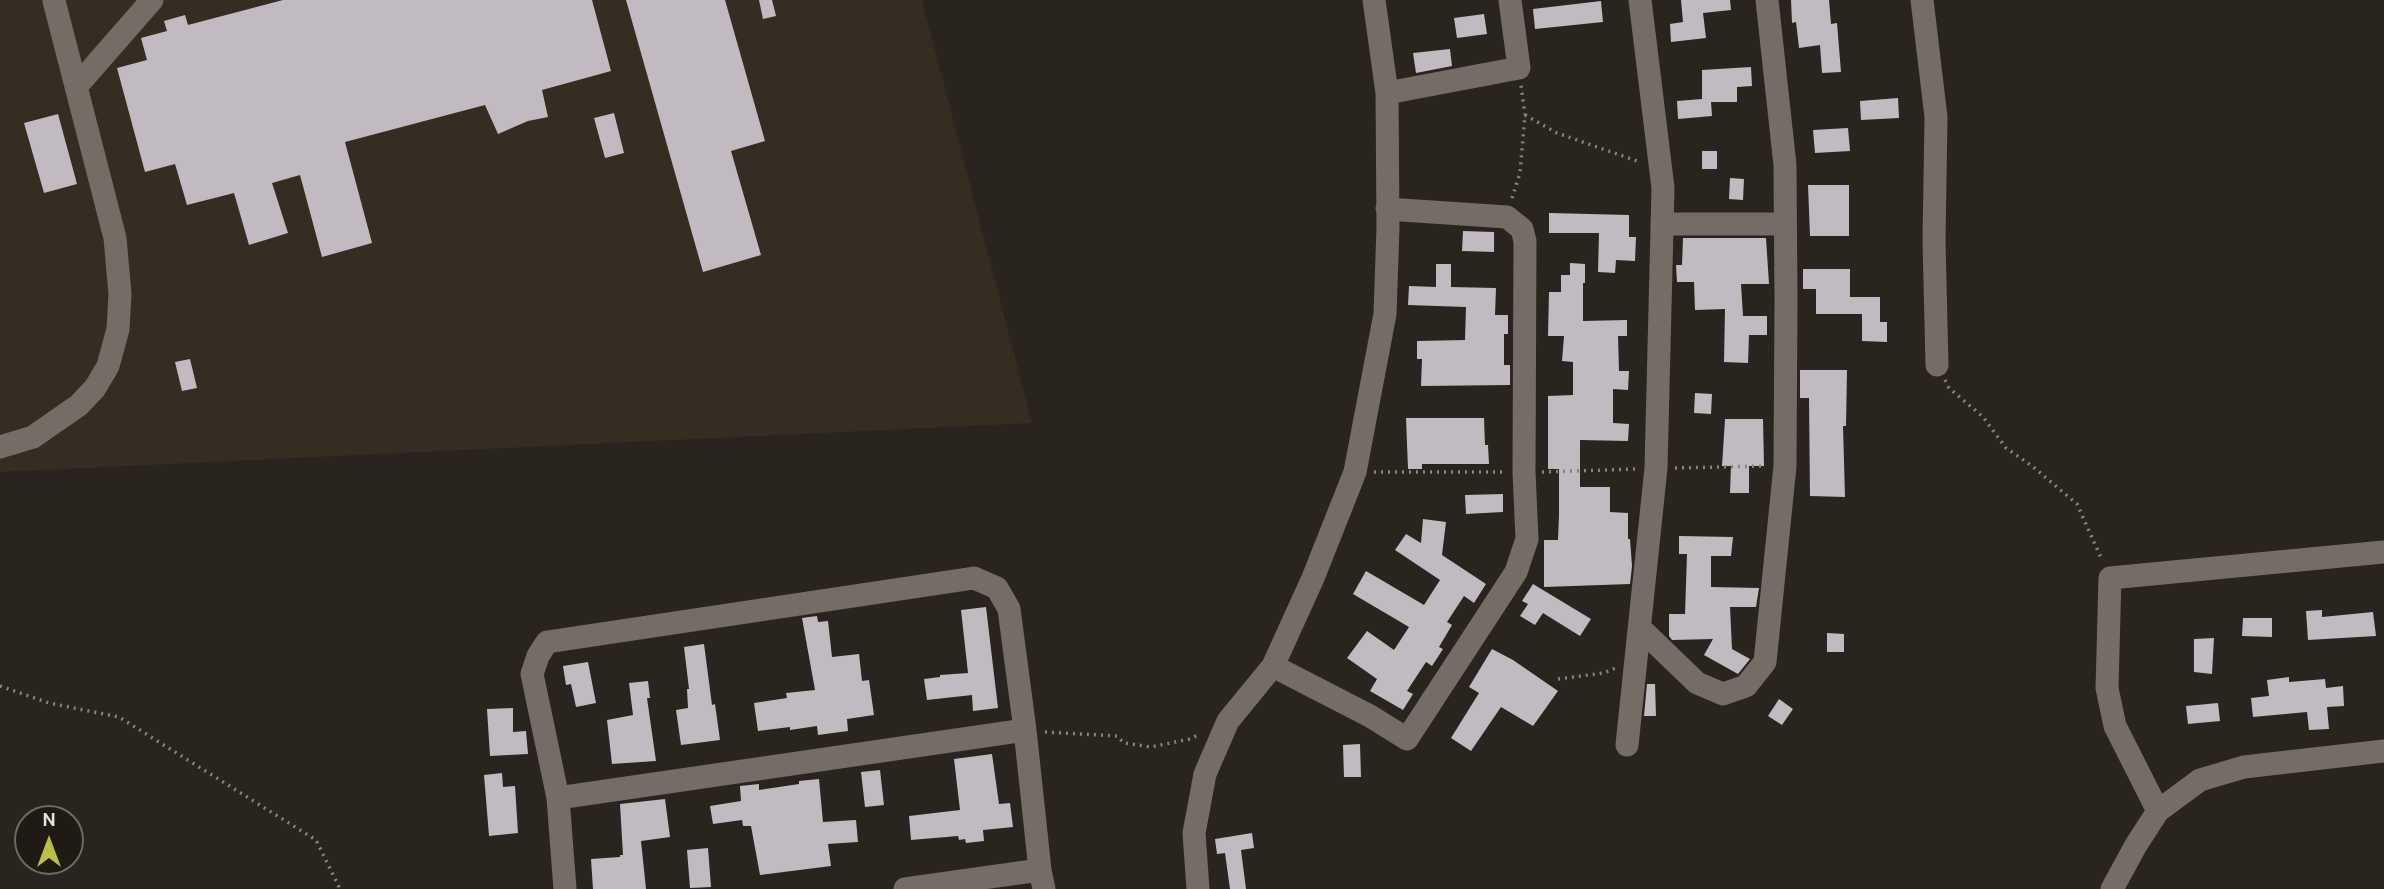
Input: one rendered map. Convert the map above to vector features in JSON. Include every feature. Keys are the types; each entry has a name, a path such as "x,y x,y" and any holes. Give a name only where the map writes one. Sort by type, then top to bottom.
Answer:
{"street":[{"path":"76,87 152,0"},
{"path":"1198,889 1194,833 1205,774 1227,721 1273,666 1313,578 1355,472 1385,314 1388,227 1387,93 1374,0"},
{"path":"1387,93 1519,68 1510,0"},
{"path":"1627,745 1656,468 1663,188 1640,0"},
{"path":"1641,629 1697,683 1723,694 1746,686 1765,662 1785,466 1785,165 1767,0"},
{"path":"1922,0 1936,117 1934,241 1937,366"},
{"path":"0,447 33,437 79,405 95,388 108,366 118,329 120,294 115,238 54,1"},
{"path":"1273,666 1370,716 1407,739 1516,572 1527,539 1524,472 1525,241 1522,229 1507,217 1387,209"},
{"path":"1662,224 1785,224"},
{"path":"2158,811 2115,726 2107,688 2110,578 2384,552"},
{"path":"565,889 558,798 532,674 538,656 547,642 974,578 996,588 1009,609 1042,879 905,889"},
{"path":"558,798 1025,730"},
{"path":"2112,889 2158,811 2200,780 2244,767 2384,751"}],"path":[{"path":"1507,217 1520,173 1525,115 1519,68"},
{"path":"1525,115 1558,133 1660,170"},
{"path":"1937,366 1950,388 1983,417 2006,448 2077,504 2110,578"},
{"path":"1355,472 1524,472 1785,466"},
{"path":"1558,679 1604,673 1621,665"},
{"path":"0,686 48,703 119,717 316,840 340,889"},
{"path":"1025,730 1116,736 1124,743 1151,747 1190,739 1227,721"}],"shaded area":[{"path":"0,0 922,0 1032,423 0,472"}],"building":[{"path":"283,0 592,0 611,71 542,90 548,117 528,121 498,134 485,105 345,142 372,243 322,257 300,175 272,183 288,233 249,245 234,193 187,205 175,164 145,172 117,68 147,60 141,38 167,31 164,21 185,15 188,25"},
{"path":"626,0 725,0 765,141 731,151 761,255 703,272"},
{"path":"759,0 772,0 776,16 763,19"},
{"path":"1681,0 1730,0 1731,10 1703,13 1706,38 1671,42 1670,24 1683,22"},
{"path":"1791,0 1829,0 1831,24 1837,23 1841,72 1822,73 1820,45 1799,48 1796,22 1792,23"},
{"path":"1601,1 1603,22 1535,29 1533,9"},
{"path":"1484,14 1487,34 1457,38 1454,18"},
{"path":"1450,49 1452,66 1416,73 1413,53"},
{"path":"1751,67 1752,86 1737,87 1737,102 1711,102 1712,116 1678,119 1677,101 1702,99 1702,70"},
{"path":"1898,98 1899,118 1861,120 1860,101"},
{"path":"614,113 624,153 605,158 594,118"},
{"path":"58,114 77,184 44,193 24,123"},
{"path":"1848,128 1850,151 1815,153 1813,130"},
{"path":"1702,151 1717,151 1717,169 1702,169"},
{"path":"1730,178 1744,179 1743,200 1729,199"},
{"path":"1808,185 1849,185 1849,236 1810,236"},
{"path":"1549,213 1629,215 1629,237 1636,237 1635,261 1616,260 1615,273 1598,272 1599,233 1549,233"},
{"path":"1463,231 1494,232 1494,252 1462,251"},
{"path":"1683,238 1766,238 1769,284 1741,284 1743,316 1767,316 1767,335 1749,335 1748,363 1724,362 1725,309 1695,310 1694,282 1677,282 1676,265 1682,265"},
{"path":"1570,263 1585,264 1583,321 1627,320 1627,336 1618,336 1619,371 1629,371 1628,390 1613,389 1613,423 1629,424 1628,441 1580,440 1580,487 1610,487 1610,512 1628,513 1632,566 1630,584 1544,587 1544,540 1558,540 1559,515 1559,469 1548,469 1548,396 1573,395 1573,362 1562,361 1564,336 1548,336 1549,292 1561,292 1561,275 1570,275"},
{"path":"1436,264 1451,264 1451,287 1496,288 1495,315 1508,315 1508,334 1504,334 1504,365 1510,365 1510,385 1421,386 1422,359 1417,359 1417,341 1465,340 1466,307 1408,305 1409,286 1436,287"},
{"path":"1803,269 1850,269 1850,297 1880,297 1880,322 1887,322 1887,342 1862,341 1862,314 1816,314 1816,289 1803,289"},
{"path":"190,359 197,388 182,391 175,362"},
{"path":"1800,370 1847,370 1846,426 1843,426 1845,497 1810,496 1809,398 1800,398"},
{"path":"1695,393 1712,394 1711,414 1694,413"},
{"path":"1406,418 1484,418 1489,464 1422,464 1422,469 1408,469"},
{"path":"1725,419 1763,419 1764,466 1749,466 1749,493 1730,493 1731,466 1722,466"},
{"path":"1503,494 1503,512 1466,514 1465,495"},
{"path":"1423,519 1446,522 1442,555 1486,584 1474,603 1464,596 1447,622 1452,625 1439,647 1443,649 1432,666 1426,662 1407,691 1413,694 1403,710 1370,691 1377,679 1347,658 1367,631 1394,650 1409,627 1353,594 1366,571 1424,605 1440,580 1395,550 1406,534 1421,543"},
{"path":"1679,536 1733,537 1731,556 1711,556 1711,587 1759,588 1756,607 1730,607 1732,649 1750,659 1738,674 1704,655 1713,639 1672,640 1669,636 1669,614 1685,614 1687,554 1679,554"},
{"path":"1533,584 1591,619 1580,636 1543,613 1535,625 1520,616 1528,604 1522,601"},
{"path":"986,607 998,708 973,711 972,695 927,700 924,679 968,673 961,610"},
{"path":"2322,610 2322,617 2373,612 2376,636 2308,640 2306,611"},
{"path":"817,616 818,622 828,621 832,657 859,654 862,681 869,680 874,715 847,719 848,731 818,735 817,726 758,731 754,703 787,698 786,693 815,690 802,618"},
{"path":"2243,618 2272,618 2272,637 2242,636"},
{"path":"1827,633 1844,634 1844,652 1827,652"},
{"path":"2214,638 2212,674 2194,672 2194,639"},
{"path":"704,644 712,705 715,704 720,740 681,745 676,710 688,708 689,689 684,647"},
{"path":"1492,649 1558,691 1533,726 1501,707 1471,751 1451,738 1479,693 1469,687"},
{"path":"588,662 596,703 576,707 571,684 566,685 563,666"},
{"path":"2289,677 2289,682 2325,679 2326,688 2343,686 2344,706 2327,707 2329,729 2309,730 2307,712 2253,717 2251,698 2269,696 2267,680"},
{"path":"648,681 650,698 647,698 656,761 612,764 607,720 633,715 629,683"},
{"path":"1647,684 1655,684 1656,716 1644,716"},
{"path":"1779,699 1793,709 1782,725 1768,716"},
{"path":"2218,703 2220,721 2188,724 2186,706"},
{"path":"513,708 513,732 526,731 528,754 490,756 487,709"},
{"path":"1360,744 1361,777 1344,777 1343,745"},
{"path":"992,754 999,804 1010,803 1013,827 983,830 984,841 966,843 965,839 959,840 958,836 911,840 909,816 960,810 954,759"},
{"path":"880,770 884,805 865,807 861,772"},
{"path":"502,773 503,787 515,786 518,833 489,836 484,775"},
{"path":"819,779 823,822 856,820 858,842 828,844 831,866 760,875 751,826 743,826 742,820 713,824 710,806 741,801 740,786 759,784 759,790"},
{"path":"665,799 670,837 641,841 646,889 593,889 591,859 623,855 620,804"},
{"path":"1252,833 1254,848 1241,850 1246,889 1230,889 1225,853 1217,854 1215,839"},
{"path":"708,848 711,887 690,888 687,850"}]}
